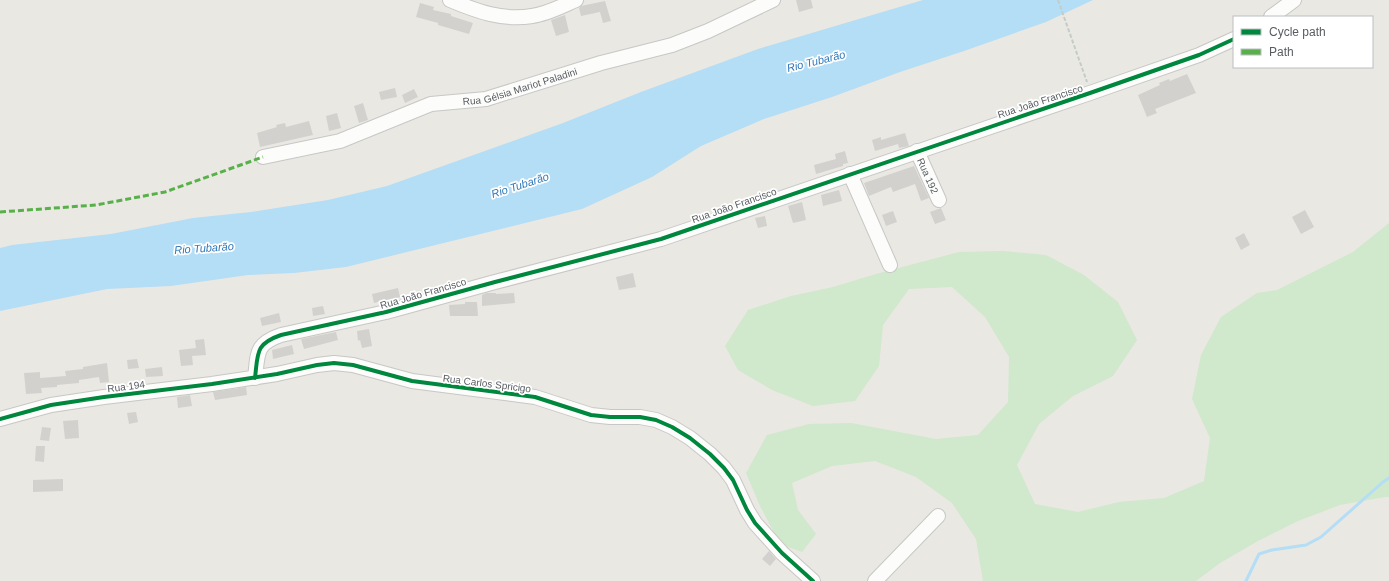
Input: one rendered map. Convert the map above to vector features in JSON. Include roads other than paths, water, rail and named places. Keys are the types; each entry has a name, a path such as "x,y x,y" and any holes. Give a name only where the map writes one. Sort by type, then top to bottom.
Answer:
{"street":[{"path":"450,0 499,17 515,18 545,13 576,0"},
{"name":"Rua Gélsia Mariot Paladini","path":"263,157 340,141 432,104 486,99 600,63 672,45 708,31 773,0"},
{"path":"1272,16 1294,0"},
{"name":"Rua João Francisco","path":"255,378 258,352 262,345 270,339 281,335 386,312 661,239 1090,93 1199,54 1233,39"},
{"name":"Rua 192","path":"917,151 939,200"},
{"path":"850,174 890,265"},
{"name":"Rua Carlos Spricigo","path":"255,378 317,365 334,363 353,366 412,381 535,397 591,415 610,417 640,417 656,420 690,438 710,454 724,468 733,480 747,510 756,523 782,553 813,581"},
{"name":"Rua 194","path":"0,419 51,405 255,378"},
{"path":"875,581 938,516"}],"water":[{"name":"Rio Tubarão","path":"923,0 1093,0 1046,22 832,97 764,119 701,146 652,177 582,209 346,267 294,273 248,275 171,286 107,289 0,311 0,248 12,245 111,234 193,218 251,212 328,200 387,186 563,123 641,92 758,49"}],"waterway":[{"path":"1246,581 1259,554 1272,550 1306,545 1321,537 1389,478"}]}
